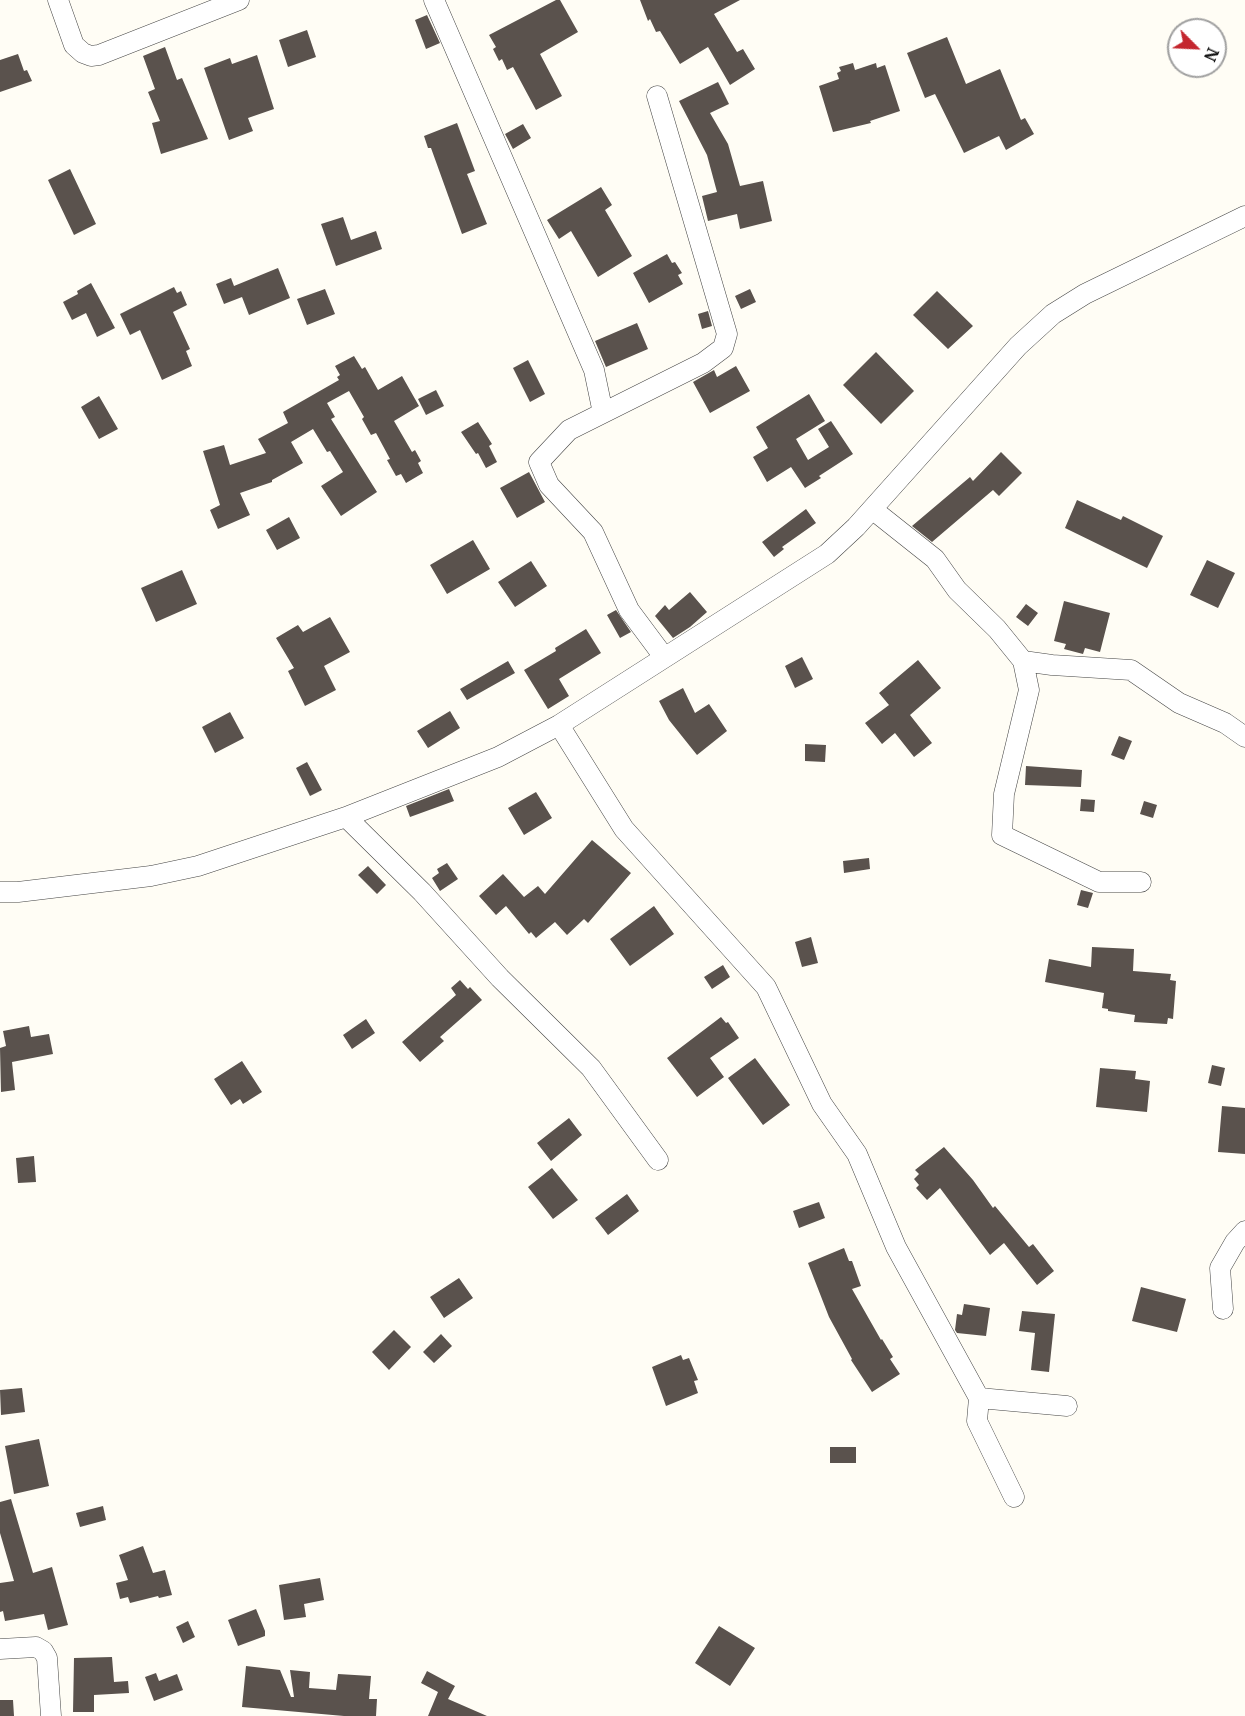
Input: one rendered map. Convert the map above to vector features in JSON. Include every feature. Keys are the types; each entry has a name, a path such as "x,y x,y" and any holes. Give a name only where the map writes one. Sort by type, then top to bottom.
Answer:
{"street":[{"path":"58,0 74,45 83,53 91,56 110,51 239,0"},
{"path":"434,0 594,370 603,413"},
{"path":"657,96 727,334 723,348 704,363 569,430 539,462 549,485 593,532 629,610 664,657"},
{"path":"0,892 93,884 174,872 345,817 498,757 559,725 827,554 872,509 1018,346 1053,314 1084,294 1245,216"},
{"path":"872,509 935,560 957,590 997,629 1023,661 1029,690 1004,794 1002,835 1099,882 1141,882"},
{"path":"1023,661 1131,670 1179,703 1224,723 1245,737"},
{"path":"559,725 624,829 766,987 822,1104 857,1154 896,1247 979,1398 977,1421 1014,1497"},
{"path":"345,817 422,892 500,978 591,1068 658,1160"},
{"path":"1223,1309 1220,1268 1235,1242 1245,1231"},
{"path":"979,1398 1066,1406"},
{"path":"0,1649 36,1647 43,1651 48,1658 51,1716"}],"building":[{"path":"560,0 578,32 540,54 562,96 536,110 513,67 507,70 502,59 499,61 493,49 496,47 489,35"},
{"path":"640,0 740,0 714,14 737,52 743,49 755,69 730,85 708,47 680,64 660,31 656,32 650,19 648,21"},
{"path":"427,15 440,43 426,49 415,20"},
{"path":"307,30 316,57 288,67 279,40"},
{"path":"947,37 966,84 1000,69 1021,120 1025,118 1034,134 1006,150 999,136 964,153 935,94 925,98 907,53"},
{"path":"165,47 177,80 182,78 208,139 161,154 152,123 160,121 148,92 155,89 143,56"},
{"path":"18,54 24,71 27,70 32,81 0,92 0,60"},
{"path":"257,55 274,109 248,118 253,131 229,140 204,68 230,58 232,64"},
{"path":"853,63 855,70 876,63 877,68 885,65 900,111 870,121 871,123 833,132 819,86 839,79 837,73 841,71 839,67"},
{"path":"718,82 729,104 710,113 728,144 740,186 763,181 772,221 740,229 737,214 708,221 702,196 717,192 707,155 679,101"},
{"path":"457,123 475,171 467,174 487,224 462,234 431,148 428,148 424,136"},
{"path":"523,124 531,138 513,149 505,134"},
{"path":"70,169 96,224 74,235 48,180"},
{"path":"601,187 612,205 605,210 632,256 598,277 571,231 559,239 547,220"},
{"path":"343,217 351,240 376,231 382,249 336,266 321,224"},
{"path":"667,254 682,273 678,275 683,284 649,303 633,273"},
{"path":"278,268 290,298 249,315 242,297 224,304 216,284 231,278 234,286"},
{"path":"91,283 115,328 97,337 86,313 72,320 63,302 78,294 77,291"},
{"path":"174,287 177,293 181,291 187,305 173,312 190,349 186,351 192,366 162,380 140,330 130,335 120,314"},
{"path":"325,289 335,314 307,325 297,299"},
{"path":"750,289 756,302 741,309 735,296"},
{"path":"937,291 973,326 948,349 913,315"},
{"path":"708,311 712,326 702,329 698,314"},
{"path":"637,323 648,349 606,367 595,341"},
{"path":"876,352 914,391 881,424 843,385"},
{"path":"354,356 362,369 365,367 378,390 402,376 419,406 394,421 412,452 415,450 421,461 418,463 423,473 406,483 401,474 396,476 376,433 371,435 349,391 327,403 335,417 331,419 377,492 341,516 321,486 343,472 313,429 291,442 303,463 272,482 240,493 250,515 218,529 210,510 220,505 203,451 224,445 230,465 266,453 258,439 288,423 283,412 339,380 337,377 340,375 335,366"},
{"path":"528,360 545,394 530,402 513,368"},
{"path":"736,366 750,391 710,413 693,382 714,370 717,377"},
{"path":"436,390 444,406 426,415 418,399"},
{"path":"809,394 825,421 796,439 808,460 829,447 818,429 831,421 853,454 805,488 791,467 767,482 753,457 768,448 756,427"},
{"path":"99,396 118,429 99,439 81,407"},
{"path":"478,422 492,444 489,446 497,462 486,468 478,453 476,454 461,432"},
{"path":"1001,452 1022,473 999,496 993,490 932,542 912,526 970,477 973,481"},
{"path":"529,472 545,502 517,518 500,488"},
{"path":"1077,500 1121,520 1123,516 1163,536 1147,568 1065,528"},
{"path":"806,509 816,523 782,547 784,549 774,557 762,542"},
{"path":"289,517 300,538 277,550 266,530"},
{"path":"473,540 490,569 447,594 430,565"},
{"path":"1207,560 1235,573 1218,608 1190,595"},
{"path":"531,561 547,586 515,607 498,582"},
{"path":"182,570 197,604 156,622 141,588"},
{"path":"690,592 707,612 673,638 655,616 665,605 669,610"},
{"path":"1064,601 1110,613 1100,652 1085,648 1083,654 1064,649 1066,644 1054,641"},
{"path":"1026,604 1038,613 1028,626 1016,617"},
{"path":"616,610 631,632 620,638 607,615"},
{"path":"330,617 350,652 324,666 336,690 305,706 288,671 294,668 276,638 298,625 303,632"},
{"path":"586,629 601,653 559,679 569,696 548,709 524,670 556,651 555,648"},
{"path":"802,657 813,679 795,688 785,666"},
{"path":"918,660 941,688 910,715 932,743 914,757 895,733 882,744 865,723 889,705 879,693"},
{"path":"508,661 515,673 467,700 460,689"},
{"path":"683,688 695,713 709,704 727,731 697,755 669,720 659,701"},
{"path":"450,711 460,728 428,748 417,731"},
{"path":"230,712 244,738 215,753 202,727"},
{"path":"1119,736 1132,741 1124,760 1111,755"},
{"path":"805,744 826,745 825,762 805,761"},
{"path":"307,762 322,790 310,796 296,768"},
{"path":"1026,766 1082,770 1081,787 1025,785"},
{"path":"449,789 454,801 410,817 406,806"},
{"path":"536,792 552,818 524,835 508,808"},
{"path":"1081,799 1095,800 1094,812 1080,811"},
{"path":"1144,801 1157,805 1153,818 1140,814"},
{"path":"592,840 631,873 588,923 584,919 567,935 555,922 536,938 531,932 529,934 506,906 496,915 479,896 503,874 524,897 538,886 545,894"},
{"path":"869,858 870,869 844,873 843,861"},
{"path":"447,863 458,879 440,891 432,878 439,873 437,869"},
{"path":"368,866 386,885 377,894 358,875"},
{"path":"1081,890 1093,893 1088,908 1077,905"},
{"path":"654,906 674,934 630,966 610,939"},
{"path":"811,937 818,963 802,967 795,942"},
{"path":"1092,947 1134,949 1133,971 1171,974 1170,980 1176,981 1173,1019 1168,1018 1167,1024 1134,1022 1135,1015 1102,1008 1104,993 1045,982 1049,959 1091,967"},
{"path":"723,965 730,977 712,989 704,977"},
{"path":"460,980 482,1000 440,1037 444,1041 420,1062 402,1042 456,995 451,988"},
{"path":"721,1017 726,1023 728,1022 739,1038 710,1058 724,1077 697,1097 667,1058"},
{"path":"366,1019 375,1033 352,1049 343,1035"},
{"path":"29,1026 31,1037 49,1034 53,1054 12,1062 15,1090 1,1092 0,1048 6,1046 3,1031"},
{"path":"755,1058 790,1105 763,1125 728,1078"},
{"path":"242,1061 262,1092 243,1104 240,1099 231,1105 214,1079"},
{"path":"1212,1065 1225,1068 1221,1086 1208,1083"},
{"path":"1100,1068 1136,1071 1135,1079 1150,1081 1147,1112 1096,1107"},
{"path":"1222,1106 1245,1108 1245,1154 1218,1152"},
{"path":"569,1118 582,1135 551,1161 537,1143"},
{"path":"944,1147 973,1180 993,1208 995,1206 1029,1247 1033,1244 1054,1271 1037,1285 1004,1243 990,1255 940,1188 927,1200 916,1188 919,1185 914,1179 919,1174 915,1170"},
{"path":"34,1156 36,1182 18,1183 16,1158"},
{"path":"552,1168 578,1200 553,1219 528,1187"},
{"path":"627,1194 639,1211 608,1235 595,1218"},
{"path":"819,1202 825,1218 799,1228 793,1211"},
{"path":"844,1248 849,1261 852,1261 861,1286 852,1289 893,1357 890,1359 900,1374 872,1392 851,1360 829,1317 808,1263"},
{"path":"459,1278 473,1298 444,1318 430,1297"},
{"path":"1141,1287 1186,1299 1177,1332 1132,1321"},
{"path":"964,1304 990,1308 986,1336 957,1333 955,1330 957,1314 962,1315"},
{"path":"1022,1311 1055,1314 1049,1372 1031,1370 1035,1333 1019,1331"},
{"path":"394,1330 411,1347 389,1370 372,1352"},
{"path":"441,1334 452,1346 434,1363 423,1352"},
{"path":"681,1355 683,1360 689,1358 698,1380 694,1381 698,1393 666,1406 652,1367"},
{"path":"22,1388 25,1412 1,1415 0,1390"},
{"path":"39,1439 49,1486 14,1494 5,1446"},
{"path":"830,1447 856,1447 856,1463 830,1463"},
{"path":"11,1499 33,1573 52,1567 68,1625 48,1630 44,1614 5,1621 3,1611 0,1612 0,1583 14,1581 0,1533 0,1502"},
{"path":"103,1506 106,1520 80,1527 76,1513"},
{"path":"143,1546 153,1573 165,1570 172,1595 130,1603 128,1597 120,1599 116,1583 128,1580 119,1555"},
{"path":"320,1578 324,1600 304,1604 306,1617 284,1620 279,1585"},
{"path":"256,1609 265,1636 238,1646 228,1620"},
{"path":"188,1621 195,1637 183,1643 176,1627"},
{"path":"719,1626 755,1648 730,1686 695,1663"},
{"path":"112,1657 114,1682 128,1681 129,1693 94,1695 94,1712 73,1712 74,1658"},
{"path":"246,1666 280,1670 291,1697 294,1697 290,1670 310,1672 309,1688 336,1690 338,1674 371,1676 369,1699 377,1699 376,1716 344,1716 242,1707"},
{"path":"427,1671 455,1686 448,1699 487,1716 428,1716 438,1692 421,1683"},
{"path":"156,1673 159,1681 177,1674 183,1690 154,1701 145,1677"},
{"path":"0,1700 13,1700 14,1716 0,1716"}]}
